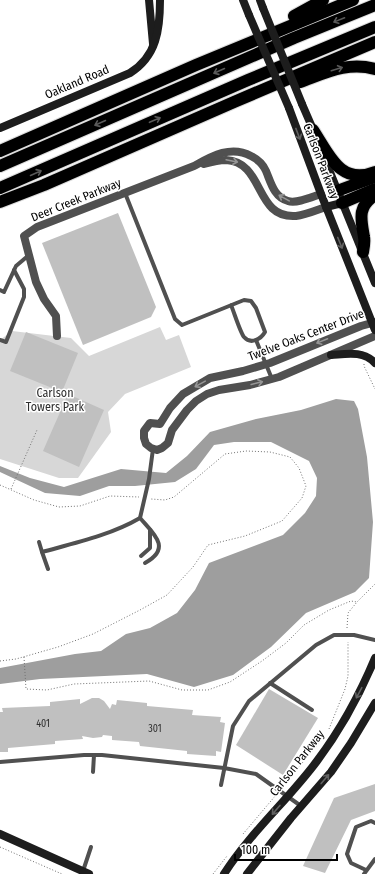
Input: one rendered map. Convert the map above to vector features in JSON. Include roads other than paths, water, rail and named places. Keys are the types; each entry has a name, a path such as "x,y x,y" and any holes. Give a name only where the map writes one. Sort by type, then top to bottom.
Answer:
{"highway":[{"path":"196,65 283,22 323,0"},
{"path":"0,151 196,65 353,0"},
{"path":"0,166 294,38 375,5"},
{"path":"0,188 241,83 375,27"},
{"path":"0,206 44,185 375,42"},
{"path":"234,102 268,93 348,66 363,66 375,69"},
{"path":"313,130 334,162 343,171 359,175 375,172"},
{"path":"337,191 375,176"},
{"path":"0,202 44,185"},
{"path":"342,203 375,189"},
{"path":"363,252 364,238 361,216 367,202 375,195"}],"main road":[{"path":"149,0 153,46"},
{"name":"Oakland Road","path":"0,128 130,73 138,68 145,60 156,38 160,21 160,0"},
{"name":"Carlson Parkway","path":"243,0 288,108 374,325"},
{"name":"Carlson Parkway","path":"261,4 375,283"},
{"name":"Deer Creek Parkway","path":"321,194 337,191"},
{"name":"Deer Creek Parkway","path":"326,207 342,203"},
{"path":"331,355 359,354 367,356 375,363"},
{"name":"Carlson Parkway","path":"224,874 246,844 288,796 335,736 359,692 375,658"},
{"path":"247,874 301,806 331,772 351,744 375,703"},
{"path":"0,834 86,873"}],"street":[{"name":"Deer Creek Parkway","path":"56,336 56,316 44,299 36,282 25,244 24,236 38,227 232,150 255,158 265,170 274,191 284,200 295,202 321,194"},
{"name":"Deer Creek Parkway","path":"194,166 226,160 238,162 244,165 255,179 267,203 283,214 298,216 326,207"},
{"name":"Twelve Oaks Center Drive","path":"160,424 170,408 183,394 210,378 266,364 361,326 374,325"},
{"path":"172,430 160,424 150,423 144,431 146,444 157,450 162,448 168,443 172,430 187,410 196,401 207,394 272,379 375,336"}],"lane":[{"path":"124,193 175,319 182,325 231,305 244,300 251,301 256,308 264,332 262,337 256,340 249,340 244,337 231,305"},
{"path":"0,290 4,292 16,266 29,254"},
{"path":"0,340 6,342 24,297 24,289 14,270"},
{"path":"256,340 272,379"},
{"path":"42,552 95,537 140,518 153,449"},
{"path":"140,518 159,542 159,547 154,558 145,563"},
{"path":"141,556 150,548 150,530"},
{"path":"39,542 48,569"},
{"path":"221,785 233,726 249,701 316,645 334,635 354,635 375,640"},
{"path":"270,683 312,710"},
{"path":"0,762 94,755 224,768 256,774 301,806"},
{"path":"93,772 94,755"},
{"path":"375,823 371,821 356,827 347,854 351,863 365,872 375,859"},
{"path":"86,873 91,847"}],"park label":[{"name":"Carlson Towers Park","path":"55,400"}]}
